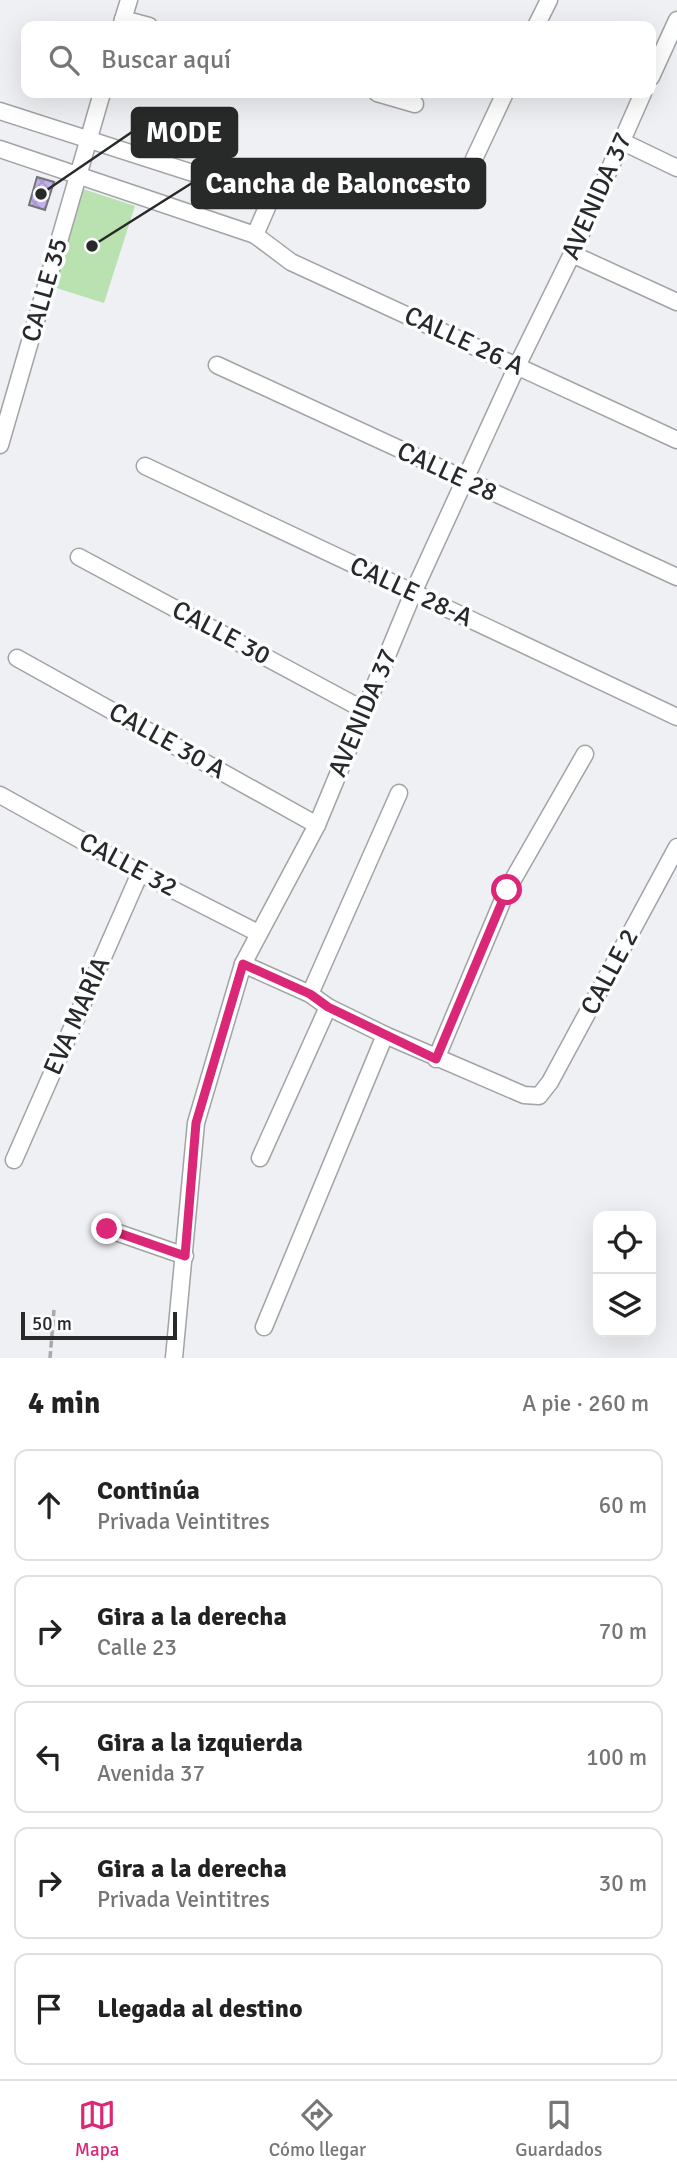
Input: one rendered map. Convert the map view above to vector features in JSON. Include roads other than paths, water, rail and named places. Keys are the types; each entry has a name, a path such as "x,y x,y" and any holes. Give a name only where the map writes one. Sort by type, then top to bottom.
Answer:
{"street":[{"path":"122,21 129,0"},
{"path":"538,21 549,0"},
{"path":"656,69 673,42 677,20"},
{"name":"CALLE 35","path":"0,445 101,98"},
{"path":"394,98 415,104"},
{"path":"474,159 503,98"},
{"name":"AVENIDA 37","path":"174,1358 196,1123 243,964 317,825 413,593 517,366 572,254 641,98"},
{"path":"0,111 258,194 268,205 255,235"},
{"path":"621,141 677,168"},
{"name":"CALLE 26 A","path":"0,149 255,235 291,262 677,440"},
{"path":"572,254 677,302"},
{"name":"CALLE 28","path":"217,365 677,577"},
{"name":"CALLE 28-A","path":"145,466 677,717"},
{"name":"CALLE 30","path":"79,556 364,710"},
{"name":"CALLE 30 A","path":"17,658 317,825"},
{"path":"243,964 310,994 328,1007 436,1059 507,890 585,754"},
{"path":"310,994 399,793"},
{"name":"CALLE 32","path":"0,795 140,873 258,933"},
{"name":"CALLE 2","path":"436,1059 524,1095 539,1096 550,1082 677,847"},
{"name":"EVA MARÍA","path":"14,1160 140,873"},
{"path":"260,1158 328,1007"},
{"path":"264,1327 385,1035"},
{"path":"107,1229 185,1256"}],"place":[{"name":"MODE","path":"41,194"},
{"name":"Cancha de Baloncesto","path":"92,246"}]}
